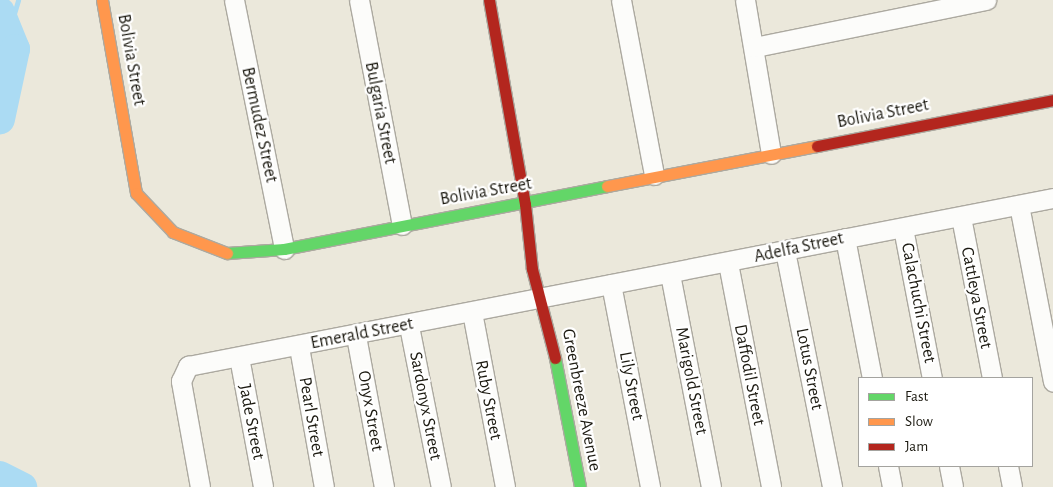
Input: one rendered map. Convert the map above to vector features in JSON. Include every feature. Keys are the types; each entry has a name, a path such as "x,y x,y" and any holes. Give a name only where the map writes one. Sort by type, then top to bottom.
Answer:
{"street":[{"name":"Bolivia Street","path":"102,0 136,192 155,218 195,243 235,254 284,249 402,225 525,204 654,175 1053,100"},
{"name":"Bermudez Street","path":"234,0 284,249"},
{"name":"Bulgaria Street","path":"358,0 402,225"},
{"name":"Greenbreeze Avenue","path":"488,0 525,204 546,294 548,320 580,487"},
{"path":"621,0 654,175"},
{"path":"745,0 756,47 772,154"},
{"path":"756,47 986,0"},
{"name":"Adelfa Street","path":"546,294 670,274 1053,198"},
{"name":"Greenbreeze Avenue","path":"525,204 543,239"},
{"path":"1019,205 1053,382"},
{"name":"Cattleya Street","path":"961,217 992,377"},
{"name":"Calachuchi Street","path":"903,228 932,377"},
{"path":"845,238 872,377"},
{"name":"Lotus Street","path":"785,251 832,487"},
{"name":"Daffodil Street","path":"728,263 771,487"},
{"name":"Marigold Street","path":"670,274 712,487"},
{"name":"Lily Street","path":"611,284 650,487"},
{"name":"Emerald Street","path":"200,487 182,373 188,366 409,326 546,294"},
{"name":"Ruby Street","path":"472,312 505,487"},
{"name":"Sardonyx Street","path":"409,326 441,487"},
{"name":"Onyx Street","path":"356,336 384,487"},
{"name":"Pearl Street","path":"299,347 324,487"},
{"name":"Jade Street","path":"239,357 263,487"},
{"path":"888,467 892,487"},
{"path":"949,467 953,487"},
{"path":"1008,467 1012,487"}],"waterway":[{"path":"9,30 18,0"},
{"path":"0,12 15,49 0,119"},
{"path":"0,476 22,487"}],"traffic: fast":[{"path":"227,253 284,249 607,186"},
{"path":"555,358 580,487"}],"traffic: slow":[{"path":"102,0 136,193 173,232 227,253"},
{"path":"607,186 817,146"}],"traffic: jam":[{"path":"489,0 525,204 532,269 555,358"},
{"path":"817,146 1053,100"}]}
